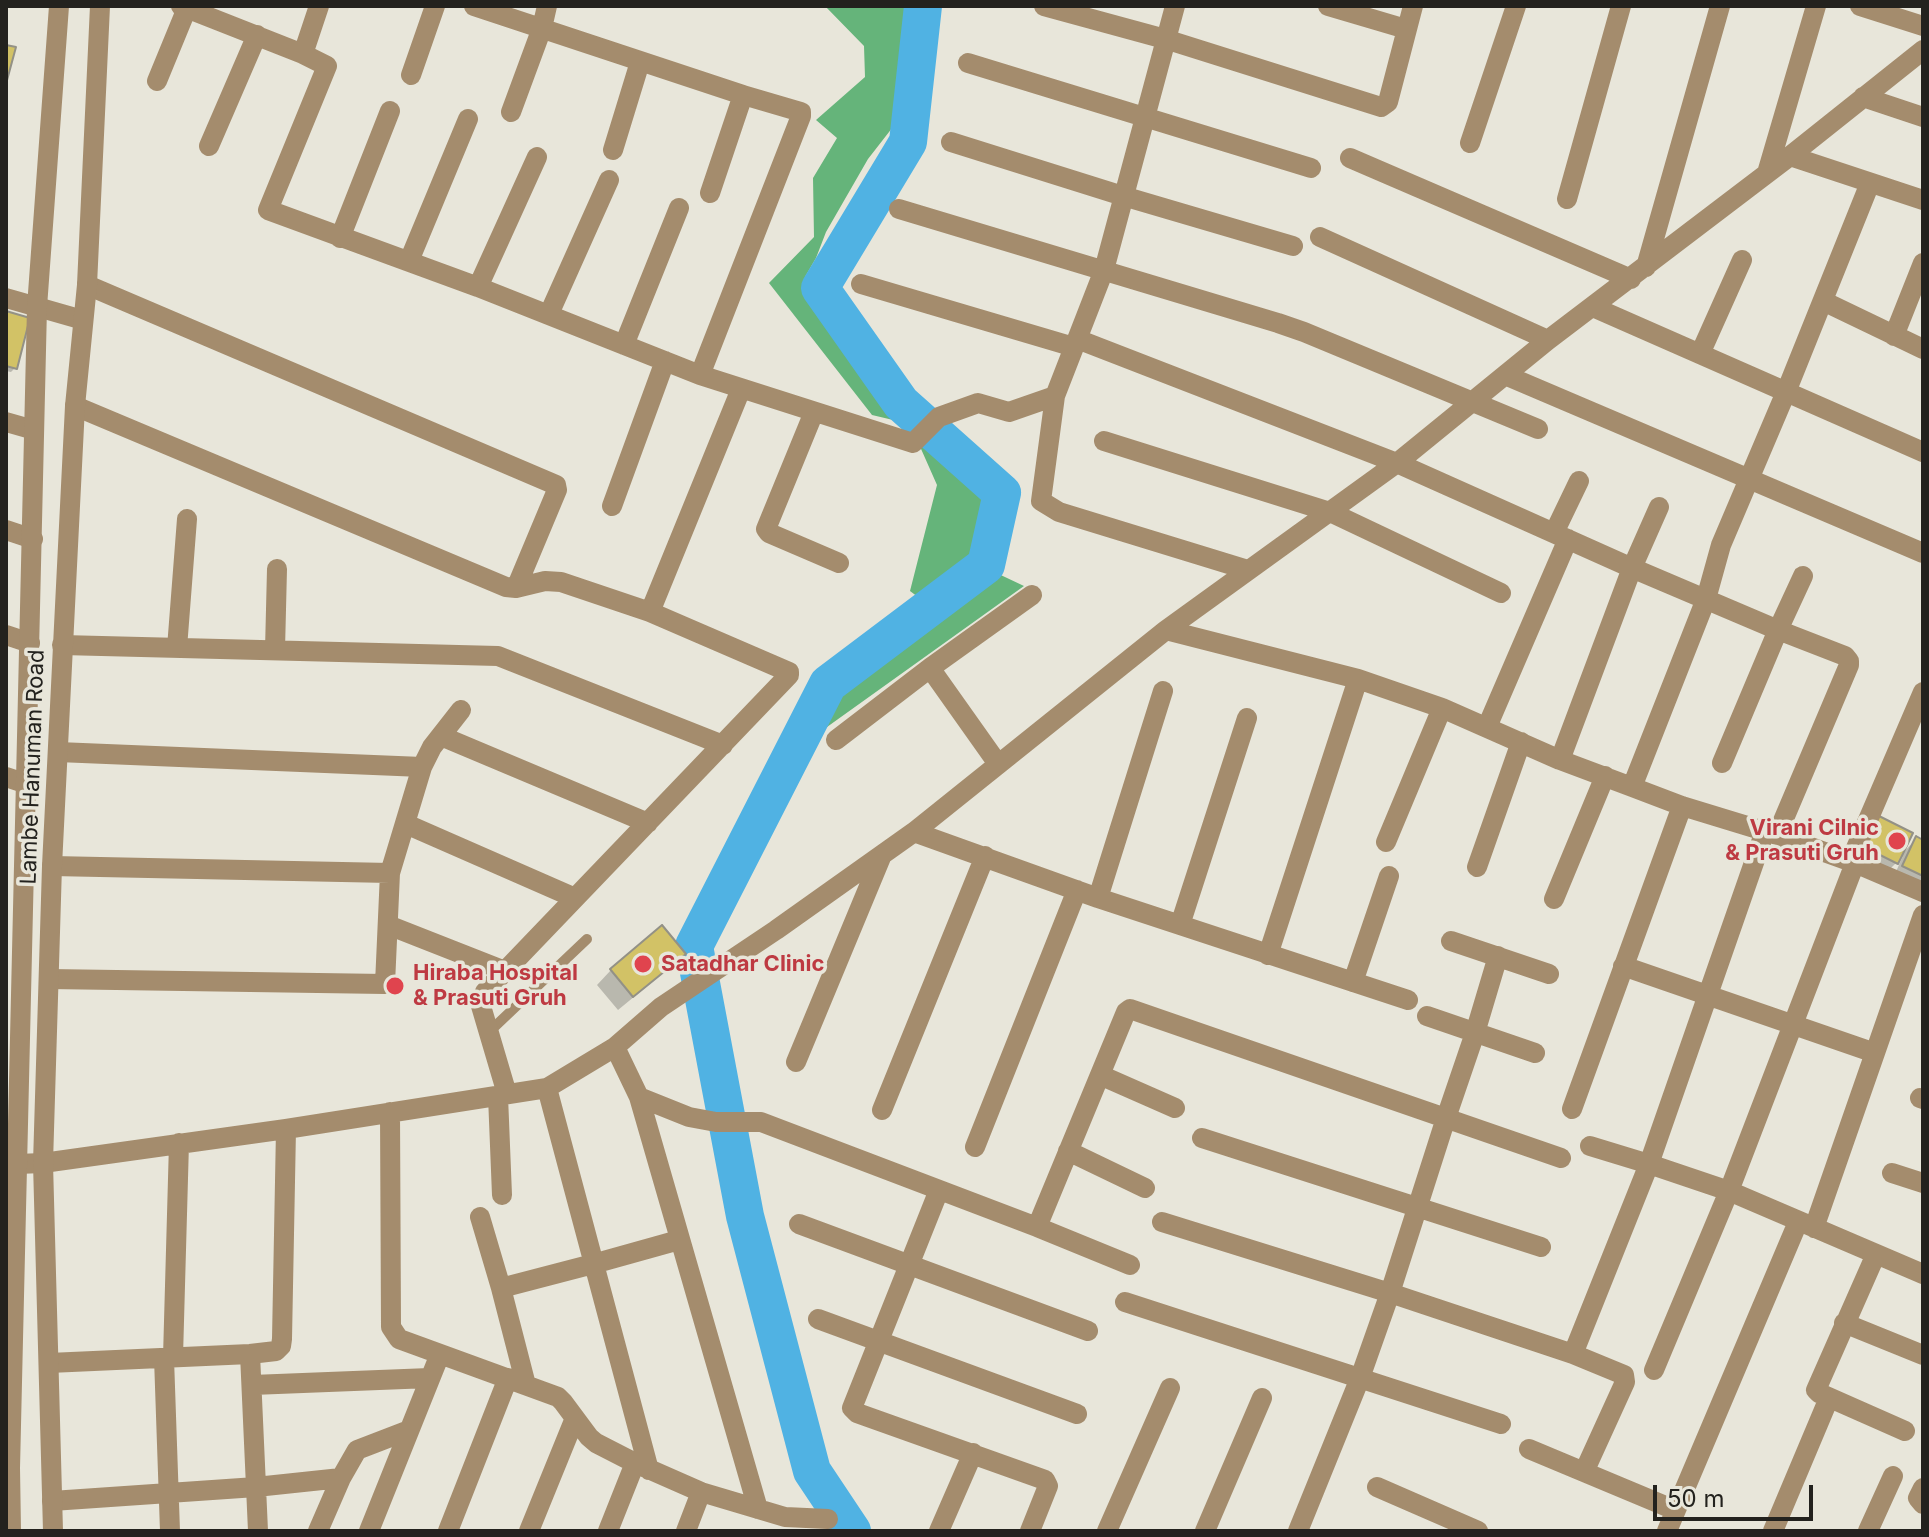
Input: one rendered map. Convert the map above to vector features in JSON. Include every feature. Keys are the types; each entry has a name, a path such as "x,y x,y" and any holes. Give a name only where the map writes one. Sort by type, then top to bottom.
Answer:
{"street":[{"name":"Lambe Hanuman Road","path":"53,1531 43,1163 52,866 75,406 87,285 100,6"},
{"path":"303,54 319,6"},
{"path":"411,75 435,6"},
{"path":"474,6 799,112 801,116 700,375"},
{"path":"511,112 547,6"},
{"path":"1044,6 1165,39 1381,107 1388,102 1413,6"},
{"path":"1175,6 1104,270 1055,396 1041,501 1059,512 1248,570"},
{"path":"1328,6 1406,29"},
{"path":"1470,143 1516,6"},
{"path":"1567,199 1621,6"},
{"path":"1638,273 1720,6"},
{"path":"1767,173 1816,6"},
{"path":"1860,6 1896,12 1923,26"},
{"path":"11,1531 17,1164 14,994 27,784 37,307 55,7"},
{"path":"157,81 184,7 327,66 268,210 549,314 700,375 913,443 939,417 978,403 1009,412 1055,396"},
{"path":"209,146 257,35"},
{"path":"17,1164 286,1129 547,1088 615,1047 661,1007 914,832 1166,630 1397,463 1548,340 1790,156 1923,50"},
{"path":"613,150 640,62"},
{"path":"968,63 1311,168"},
{"path":"710,193 743,95"},
{"path":"1863,97 1923,117"},
{"path":"340,238 390,111"},
{"path":"409,261 468,119"},
{"path":"951,142 1293,246"},
{"path":"1790,156 1923,200"},
{"path":"478,287 537,157"},
{"path":"1350,158 1638,273"},
{"path":"549,314 609,180"},
{"path":"1632,787 1706,599 1721,545 1870,183"},
{"path":"624,345 679,208"},
{"path":"899,209 1304,332 1538,429"},
{"path":"1320,237 1548,340"},
{"path":"1700,354 1742,260"},
{"path":"1894,336 1923,263"},
{"path":"861,284 1076,343 1397,463 1632,568 1845,656 1849,661 1771,833 1649,1164 1573,1354"},
{"path":"87,285 556,485 557,490 516,588"},
{"path":"6,298 83,320"},
{"path":"1823,301 1923,349"},
{"path":"1593,307 1923,452"},
{"path":"612,506 665,361"},
{"path":"1505,375 1923,553"},
{"path":"650,612 741,389"},
{"path":"75,406 506,587 516,588 545,581 561,582 650,612 789,672 482,997 481,1006 503,1095 502,1195"},
{"path":"814,412 767,532 839,563"},
{"path":"6,422 34,430"},
{"path":"1104,441 1330,512 1501,593"},
{"path":"1487,727 1561,536 1579,481"},
{"path":"1560,760 1632,568 1659,507"},
{"path":"177,648 187,519"},
{"path":"6,530 33,539"},
{"path":"275,650 277,569"},
{"path":"1722,763 1803,576"},
{"path":"836,740 1032,595"},
{"path":"1166,630 1358,679 1442,708 1560,760 1682,806 1771,833 1923,892"},
{"path":"6,635 30,643"},
{"path":"62,645 498,656 723,745"},
{"path":"930,668 998,764"},
{"path":"1268,955 1358,679"},
{"path":"1098,898 1163,691"},
{"path":"1654,1370 1729,1191 1853,863 1923,692"},
{"path":"1386,842 1442,708"},
{"path":"49,979 382,985 386,980 390,873 422,767 432,747 461,710"},
{"path":"1180,925 1247,718"},
{"path":"441,736 648,823"},
{"path":"1477,867 1521,742"},
{"path":"58,752 422,767"},
{"path":"1554,899 1605,776"},
{"path":"6,777 27,784"},
{"path":"1572,1109 1682,806"},
{"path":"406,824 575,898"},
{"path":"914,832 1098,898 1408,1000"},
{"path":"796,1062 882,854"},
{"path":"882,1110 985,856"},
{"path":"52,866 390,873"},
{"path":"1353,982 1389,876"},
{"path":"975,1147 1077,890"},
{"path":"1667,1531 1806,1225 1875,1053 1923,915"},
{"path":"388,925 505,971"},
{"path":"1451,941 1549,974"},
{"path":"1298,1531 1360,1378 1390,1293 1498,956"},
{"path":"1623,966 1875,1053"},
{"path":"1037,1227 1126,1012 1133,1009 1561,1158"},
{"path":"1427,1016 1535,1053"},
{"path":"615,1047 639,1097 758,1509"},
{"path":"1100,1075 1175,1108"},
{"path":"547,1088 642,1466 608,1531"},
{"path":"639,1097 681,1115 716,1122 761,1122 1130,1265"},
{"path":"390,1112 391,1327 399,1339 558,1397 596,1443 701,1492 758,1509 782,1524 828,1519"},
{"path":"49,1363 276,1351 282,1339 286,1129"},
{"path":"1202,1138 1541,1247"},
{"path":"170,1531 169,1358 179,1143"},
{"path":"1590,1146 1729,1191 1923,1274"},
{"path":"1068,1151 1145,1188"},
{"path":"1892,1173 1923,1183"},
{"path":"939,1190 852,1405 854,1411 1047,1481 1048,1486 1030,1531"},
{"path":"448,1531 517,1382 501,1288 480,1217"},
{"path":"1162,1222 1390,1293 1573,1354 1624,1375 1626,1379 1584,1472"},
{"path":"799,1224 1088,1331"},
{"path":"501,1288 679,1240"},
{"path":"1876,1254 1816,1388 1829,1398 1905,1431"},
{"path":"1125,1302 1501,1424"},
{"path":"818,1319 1077,1414"},
{"path":"1844,1323 1923,1355"},
{"path":"250,1354 258,1531"},
{"path":"369,1531 440,1354"},
{"path":"252,1385 430,1378"},
{"path":"1107,1531 1170,1388"},
{"path":"1205,1531 1262,1398"},
{"path":"1773,1531 1829,1398"},
{"path":"529,1531 575,1418"},
{"path":"318,1531 357,1450 409,1430"},
{"path":"1529,1449 1675,1510"},
{"path":"939,1531 973,1453"},
{"path":"1868,1531 1893,1476"},
{"path":"52,1501 341,1478"},
{"path":"1377,1487 1478,1531"},
{"path":"1923,1488 1918,1498 1923,1504"},
{"path":"686,1531 701,1492"}],"lane":[{"path":"489,1032 587,939"}],"green space":[{"path":"825,6 905,6 902,85 896,123 868,159 826,232 805,277 843,342 905,408 954,449 988,506 972,560 926,603 910,591 937,485 910,424 872,415 769,283 814,237 813,178 837,138 816,120 865,77 864,46"},
{"path":"988,569 1024,586 827,727 816,707"}],"building":[{"path":"6,45 16,47 6,84"},
{"path":"6,311 30,318 17,369 6,366"},
{"path":"1877,815 1913,833 1898,864 1862,846"},
{"path":"1916,836 1923,840 1923,876 1902,866"},
{"path":"662,925 686,954 633,997 610,969"}],"waterway":[{"path":"852,1531 812,1471 745,1216 694,946 828,684 986,565 1002,493 901,403 820,288 908,142 923,6"}],"place":[{"name":"Virani Cilnic & Prasuti Gruh","path":"1897,841"},
{"name":"Satadhar Clinic","path":"643,964"},
{"name":"Hiraba Hospital & Prasuti Gruh","path":"395,986"}]}
